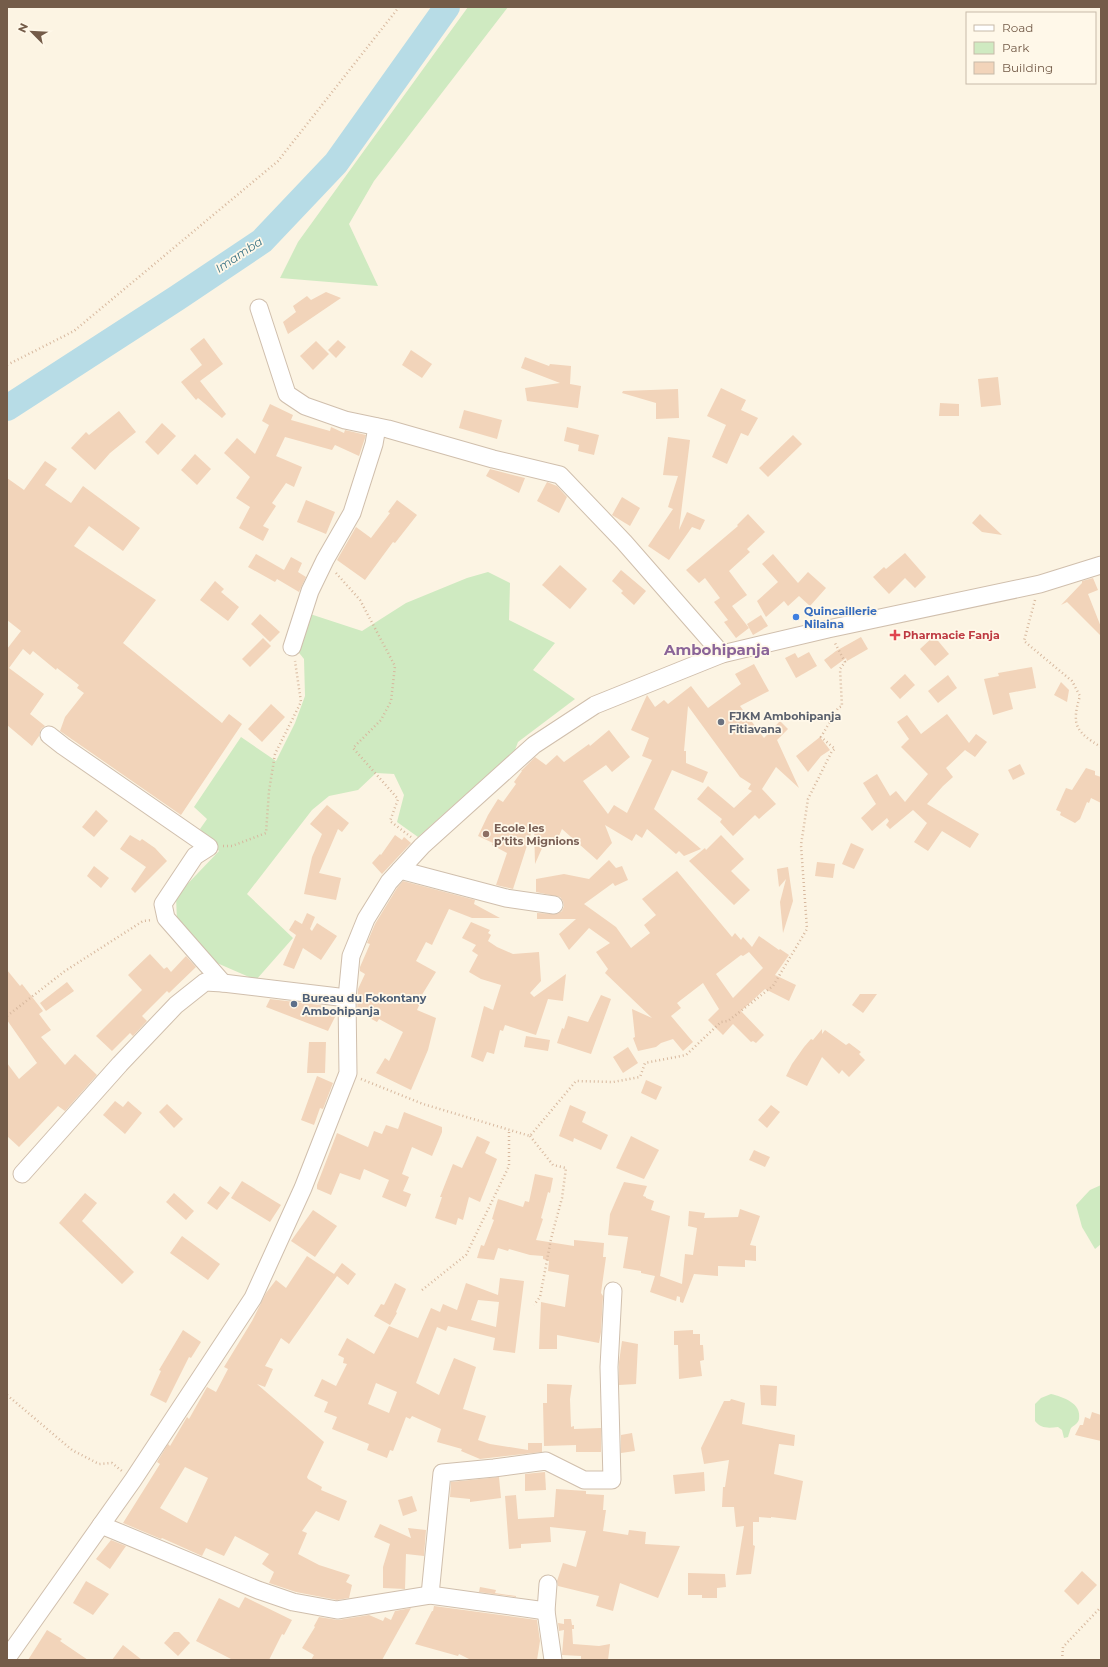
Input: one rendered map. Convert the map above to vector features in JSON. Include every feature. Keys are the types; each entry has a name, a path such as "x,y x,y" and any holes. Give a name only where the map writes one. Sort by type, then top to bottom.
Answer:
{"street":[{"path":"259,308 287,394 305,406 345,420 378,427 493,459 560,475 624,542 722,654"},
{"path":"292,647 310,591 325,560 352,513 378,427"},
{"path":"7,1658 133,1480 253,1298 303,1188 348,1073 346,998 352,956 366,918 389,882 422,846 534,745 595,706 722,654 828,629 1040,584 1101,565"},
{"path":"49,735 209,847 195,856 163,904 166,918 223,982"},
{"path":"400,870 506,898 554,905"},
{"path":"22,1174 120,1064 176,1005 205,982 223,982 346,998"},
{"path":"430,1595 442,1473 546,1461 584,1480 612,1480 609,1367 613,1291"},
{"path":"101,1525 258,1590 293,1602 337,1610 430,1595 546,1611"},
{"path":"548,1584 546,1611 553,1660"}],"path":[{"path":"7,365 74,331 278,161 399,7"},
{"path":"325,560 360,600 395,666 391,701 385,714 353,748 398,799 390,821 422,846"},
{"path":"1040,584 1024,641 1072,681 1080,696 1075,718 1080,733 1101,747"},
{"path":"530,1136 576,1081 614,1082 640,1077 644,1063 686,1055 721,1022 728,1021 773,986 807,929 802,845 808,799 832,750 834,749 821,737 838,708 842,706 840,669 845,662 828,629"},
{"path":"209,847 232,846 266,833 269,791 275,754 301,702 292,647"},
{"path":"7,1016 65,971 143,921 166,918"},
{"path":"348,1073 423,1104 530,1136 553,1165 566,1168 562,1198 551,1239 540,1297 534,1304"},
{"path":"422,1290 466,1255 509,1166 510,1130"},
{"path":"7,1395 72,1450 99,1464 112,1463 133,1480"},
{"path":"1062,1660 1063,1647 1101,1607"}],"green space":[{"path":"468,7 508,7 374,181 349,224 378,286 280,278 298,242"},
{"path":"488,572 510,583 509,620 555,643 533,670 575,699 518,742 515,750 418,837 397,822 404,795 394,774 376,773 358,790 329,796 312,810 247,894 293,938 256,980 210,960 177,922 176,896 219,851 200,829 207,819 194,807 241,737 276,761 295,723 305,696 304,659 296,649 304,612 362,631 406,603 467,578"},
{"path":"1101,1185 1101,1244 1095,1249 1082,1227 1076,1205 1090,1190"},
{"path":"1051,1394 1066,1399 1078,1409 1079,1419 1071,1428 1068,1437 1064,1438 1062,1430 1058,1427 1043,1427 1035,1421 1035,1404 1041,1398"}],"building":[{"path":"326,292 341,298 288,334 283,322 296,312 293,306 307,296 311,300"},
{"path":"204,338 223,364 200,381 226,414 222,418 198,398 196,400 181,382 202,365 190,349"},
{"path":"338,340 346,347 336,358 328,350"},
{"path":"316,341 329,354 313,370 300,356"},
{"path":"411,350 432,364 422,378 402,365"},
{"path":"525,357 549,366 550,364 571,366 570,384 581,386 578,408 527,401 525,388 560,383 521,368"},
{"path":"998,377 1001,405 981,407 978,379"},
{"path":"721,388 746,400 741,410 758,418 748,436 741,433 727,464 712,457 726,425 707,416"},
{"path":"678,389 679,418 656,419 656,403 622,393 623,391"},
{"path":"940,403 959,404 959,416 939,416"},
{"path":"270,404 293,415 291,420 330,431 331,427 344,433 345,430 366,435 359,456 335,445 332,450 285,437 276,456 302,467 294,487 286,483 272,503 276,506 263,526 269,529 263,541 239,528 250,507 236,498 250,477 224,453 237,438 255,454 269,425 262,421"},
{"path":"464,410 502,420 497,439 459,428"},
{"path":"119,411 136,432 110,453 95,470 71,448 86,432 89,435"},
{"path":"162,423 176,436 158,455 145,442"},
{"path":"567,427 599,435 594,455 578,451 579,445 564,441"},
{"path":"793,435 802,444 768,477 759,468"},
{"path":"668,437 690,440 679,530 687,512 705,520 700,530 692,527 669,560 648,546 673,509 668,507 678,476 663,475"},
{"path":"195,454 211,469 197,485 181,470"},
{"path":"45,461 57,469 45,485 71,503 83,486 140,528 123,551 89,526 74,546 156,600 123,643 222,723 229,714 242,724 181,815 60,731 65,717 84,693 77,688 79,685 57,668 56,670 33,651 30,655 23,649 9,668 44,694 30,714 45,726 41,729 39,736 32,746 7,725 7,649 21,631 7,620 7,478 24,490"},
{"path":"490,469 525,478 519,493 486,476"},
{"path":"547,482 557,486 567,497 559,513 537,501"},
{"path":"622,497 640,508 630,526 612,515"},
{"path":"306,500 335,512 326,534 297,522"},
{"path":"397,500 417,515 395,543 393,542 365,580 337,560 356,527 371,538 390,513 388,512"},
{"path":"748,514 765,532 747,549 750,552 729,571 747,595 732,606 749,628 736,638 724,622 728,620 714,602 720,598 705,578 699,583 686,570 738,526 737,525"},
{"path":"980,514 1002,535 982,532 972,523"},
{"path":"905,553 926,577 915,588 905,578 889,594 873,577 884,567 886,569"},
{"path":"256,554 284,570 291,557 302,563 298,572 306,577 299,592 277,579 275,582 248,567"},
{"path":"773,554 798,583 808,572 826,588 810,606 799,596 788,606 784,601 766,617 757,601 778,582 762,564"},
{"path":"560,565 587,589 570,609 542,585"},
{"path":"621,570 646,591 634,605 621,593 623,591 612,581"},
{"path":"1093,578 1098,590 1088,594 1101,627 1101,636 1067,602 1061,605 1082,583 1082,581"},
{"path":"215,581 224,589 221,592 239,607 228,621 200,600"},
{"path":"260,614 280,632 270,642 251,624"},
{"path":"761,615 768,626 753,635 747,624"},
{"path":"934,636 949,654 935,666 920,649"},
{"path":"861,637 868,649 847,661 846,658 831,669 824,660 836,651"},
{"path":"263,638 271,646 250,667 242,659"},
{"path":"809,652 817,666 796,678 785,658 795,653 798,658"},
{"path":"754,664 769,691 740,706 764,738 780,721 788,729 777,740 799,788 776,767 762,789 776,804 759,819 755,815 733,836 720,822 722,819 697,799 708,786 734,808 752,791 748,789 751,784 740,777 688,706 684,751 686,751 686,763 708,772 703,783 672,770 654,809 701,849 684,856 679,851 676,854 647,829 642,838 636,834 632,841 605,825 612,843 597,860 562,829 554,847 547,844 545,847 543,846 535,864 534,824 513,889 496,885 507,853 492,845 493,843 478,836 498,799 503,802 516,784 514,782 521,771 535,757 546,765 557,755 564,762 589,744 590,746 609,730 630,757 612,772 606,765 583,781 608,814 614,805 627,813 652,760 642,756 649,738 631,730 647,695 655,707 664,700 668,704 691,686 708,708 741,684 735,674"},
{"path":"1032,667 1036,688 1009,693 1013,709 993,715 984,679 999,676 998,673"},
{"path":"905,674 915,685 900,699 890,688"},
{"path":"948,675 957,688 938,703 928,691"},
{"path":"1061,682 1069,690 1067,702 1054,695"},
{"path":"271,704 285,717 262,742 248,729"},
{"path":"947,714 969,743 976,734 987,742 975,757 965,750 946,768 953,777 927,804 979,834 970,848 942,831 928,851 914,842 927,823 913,810 890,829 886,825 889,821 887,818 872,831 861,818 876,804 863,783 877,774 890,796 896,791 905,802 928,774 901,747 909,739 897,722 907,715 921,734"},
{"path":"820,737 830,750 821,756 808,772 796,756"},
{"path":"1020,764 1025,774 1013,780 1008,770"},
{"path":"1086,768 1095,771 1095,775 1101,777 1101,803 1091,798 1089,803 1087,802 1080,819 1075,823 1060,815 1061,812 1056,810 1066,788 1072,790"},
{"path":"327,805 349,823 342,832 338,829 319,873 341,878 336,900 304,894 312,857 322,834 310,824"},
{"path":"96,810 108,821 94,837 82,827"},
{"path":"130,835 140,841 142,839 155,848 167,861 135,893 131,889 146,867 120,849"},
{"path":"395,835 402,840 404,837 411,843 382,874 372,863 380,854 381,855"},
{"path":"721,835 744,859 731,871 750,890 734,905 689,861 705,848 706,850"},
{"path":"851,843 864,849 854,869 842,864"},
{"path":"609,860 616,868 622,866 628,880 615,886 613,883 584,904 616,927 631,948 650,933 644,925 656,915 642,899 677,871 732,937 735,933 741,940 743,937 752,947 759,936 789,955 775,975 796,985 789,1001 765,989 741,1011 764,1035 756,1043 753,1041 751,1042 733,1024 723,1035 708,1020 719,1009 703,983 677,1003 681,1008 671,1016 693,1042 683,1051 673,1039 661,1043 656,1047 638,1051 633,1038 635,1037 632,1009 652,1018 605,973 608,969 596,952 610,943 589,928 569,950 559,934 576,919 537,919 537,913 557,914 562,911 564,906 560,897 536,892 536,879 564,874 589,879","holes":["749,952 763,968 733,998 716,974 741,955 743,956"]},
{"path":"817,862 835,864 833,878 815,876"},
{"path":"94,866 109,878 101,888 87,876"},
{"path":"788,867 793,901 783,933 780,902 786,879 779,887 777,869"},
{"path":"403,881 475,900 474,904 500,918 472,918 449,909 432,945 426,942 416,961 436,972 420,998 422,999 417,1010 436,1018 428,1050 411,1090 376,1073 385,1058 389,1061 403,1032 379,1019 377,1022 357,1011 358,989 365,974 360,971 360,967 370,944 367,943 375,924 397,888"},
{"path":"307,913 315,917 310,929 312,931 317,923 337,936 321,960 303,948 294,969 283,965 296,935 289,930 295,920 302,924"},
{"path":"471,922 490,930 488,933 491,935 488,941 497,947 513,954 539,952 541,981 530,993 534,997 566,974 563,1001 548,999 536,1035 505,1025 503,1031 500,1030 494,1054 487,1052 483,1062 471,1057 484,1006 493,1010 501,985 481,979 469,972 478,955 472,951 476,945 462,938"},
{"path":"150,954 164,969 167,967 171,972 186,956 196,967 169,993 167,991 142,1016 147,1021 133,1036 130,1033 112,1051 96,1036 142,990 128,975"},
{"path":"7,970 20,986 22,984 43,1011 39,1014 51,1030 41,1037 65,1065 75,1054 97,1075 65,1111 58,1106 19,1147 7,1136 7,1063 19,1079 37,1063 7,1020"},
{"path":"67,982 74,991 46,1011 40,1003"},
{"path":"860,994 877,994 863,1013 852,1005"},
{"path":"601,995 611,999 591,1054 557,1043 562,1028 564,1029 568,1016 588,1022"},
{"path":"270,999 320,1005 337,1013 328,1031 266,1007"},
{"path":"822,1029 822,1034 825,1030 846,1045 849,1043 861,1052 859,1054 865,1060 849,1077 842,1070 839,1074 822,1057 807,1086 786,1076 792,1064 804,1047 811,1039 813,1040"},
{"path":"526,1036 550,1040 548,1051 524,1047"},
{"path":"309,1042 326,1042 325,1073 307,1073"},
{"path":"628,1047 638,1063 623,1073 613,1057"},
{"path":"317,1076 333,1083 323,1109 320,1108 314,1125 301,1120"},
{"path":"646,1080 662,1087 656,1100 641,1093"},
{"path":"115,1101 123,1107 128,1101 142,1113 125,1134 103,1115"},
{"path":"167,1104 183,1119 174,1128 159,1112"},
{"path":"570,1105 586,1112 582,1122 608,1135 601,1150 574,1138 573,1142 559,1136"},
{"path":"771,1105 780,1112 767,1128 758,1120"},
{"path":"404,1112 442,1127 442,1132 432,1156 412,1147 402,1174 409,1177 403,1191 411,1194 406,1207 382,1197 389,1180 364,1169 360,1180 340,1173 331,1195 317,1189 317,1185 337,1133 368,1147 374,1131 382,1134 386,1125 398,1129"},
{"path":"477,1136 490,1142 485,1153 497,1159 480,1202 469,1197 463,1220 458,1218 456,1225 435,1218 442,1197 440,1197 453,1164 462,1168"},
{"path":"631,1136 659,1150 644,1179 616,1168"},
{"path":"754,1150 770,1157 765,1167 749,1160"},
{"path":"535,1174 553,1178 536,1240 574,1246 574,1240 604,1243 603,1257 606,1257 601,1293 603,1296 599,1343 557,1335 557,1349 539,1349 541,1302 565,1307 569,1275 548,1271 549,1261 543,1259 543,1256 530,1255 509,1249 508,1251 498,1248 494,1260 477,1258 481,1245 484,1246 494,1220 492,1219 498,1199 523,1207 525,1201 529,1202"},
{"path":"242,1181 281,1205 270,1222 231,1198"},
{"path":"624,1182 647,1186 643,1196 654,1201 651,1210 670,1216 660,1276 682,1284 685,1254 693,1255 697,1228 688,1226 689,1211 705,1213 704,1218 738,1217 740,1209 760,1216 750,1245 756,1246 756,1261 745,1260 745,1267 718,1266 718,1276 694,1274 683,1303 680,1302 680,1297 677,1296 676,1301 650,1292 655,1276 641,1273 641,1271 623,1268 628,1237 608,1235 610,1214"},
{"path":"220,1186 230,1193 217,1210 207,1203"},
{"path":"85,1193 97,1203 82,1221 134,1272 122,1284 59,1223"},
{"path":"174,1193 194,1211 186,1220 166,1202"},
{"path":"313,1210 337,1226 315,1257 291,1241"},
{"path":"182,1236 220,1264 208,1280 170,1253"},
{"path":"307,1256 334,1274 342,1263 356,1274 348,1285 337,1276 289,1344 281,1338 265,1366 273,1369 265,1387 257,1384 324,1442 307,1477 322,1487 321,1490 347,1501 339,1521 316,1511 302,1531 307,1533 298,1554 319,1565 350,1575 346,1582 352,1585 349,1598 337,1600 296,1592 269,1583 274,1572 262,1564 269,1554 235,1536 224,1556 206,1548 202,1556 123,1523 160,1464 157,1462 168,1444 170,1446 187,1417 189,1419 207,1387 216,1392 228,1369 224,1367 252,1321 266,1293 276,1280 286,1288","holes":["185,1467 208,1478 187,1523 160,1508"]},
{"path":"500,1278 524,1281 515,1353 493,1350 495,1338 448,1326 446,1331 437,1327 416,1383 439,1395 454,1358 476,1367 463,1409 486,1416 478,1440 490,1444 528,1450 528,1443 542,1443 542,1452 480,1459 461,1451 462,1449 437,1442 441,1429 412,1416 410,1419 406,1417 393,1451 390,1450 387,1458 367,1450 369,1444 332,1429 337,1417 324,1412 328,1402 314,1396 322,1379 336,1386 347,1364 343,1363 344,1358 338,1355 347,1338 374,1354 389,1326 418,1338 431,1308 440,1312 443,1304 457,1310 466,1283 498,1295","holes":["478,1300 499,1302 496,1327 471,1320","376,1383 397,1392 389,1413 368,1404"]},
{"path":"395,1283 406,1289 396,1312 397,1313 390,1325 374,1316 381,1304 384,1305"},
{"path":"183,1330 201,1342 191,1358 189,1357 166,1403 150,1395 161,1371 159,1370"},
{"path":"693,1330 693,1334 700,1334 700,1345 703,1345 704,1360 700,1361 702,1376 679,1379 678,1345 674,1345 674,1331"},
{"path":"622,1341 638,1344 636,1384 619,1385 619,1362"},
{"path":"547,1384 572,1385 570,1399 571,1427 574,1426 574,1429 601,1428 601,1452 576,1452 576,1445 544,1446 543,1403 547,1403"},
{"path":"760,1385 777,1386 776,1406 761,1405"},
{"path":"731,1399 745,1403 742,1424 795,1435 794,1446 779,1444 774,1474 803,1481 796,1520 759,1517 759,1522 753,1522 753,1545 755,1546 751,1574 736,1575 744,1526 736,1527 734,1507 722,1507 723,1487 725,1487 729,1460 704,1464 701,1448 724,1401 730,1401"},
{"path":"1092,1412 1101,1415 1101,1441 1075,1435 1080,1425 1083,1425 1085,1417 1090,1419"},
{"path":"632,1433 635,1451 621,1453 621,1435"},
{"path":"545,1472 546,1490 525,1491 525,1474"},
{"path":"704,1472 705,1491 675,1494 673,1475"},
{"path":"499,1477 501,1498 470,1502 470,1499 450,1497 451,1482"},
{"path":"556,1489 586,1491 586,1494 604,1495 603,1510 606,1510 603,1531 628,1535 629,1530 646,1532 645,1544 680,1546 658,1598 620,1583 613,1611 596,1606 599,1596 558,1586 557,1581 563,1563 576,1567 586,1531 550,1527 551,1542 521,1544 521,1548 509,1549 505,1496 516,1495 518,1519 554,1517"},
{"path":"412,1496 417,1511 403,1516 398,1500"},
{"path":"380,1524 411,1538 408,1528 426,1530 424,1556 406,1554 405,1589 383,1588 383,1567 390,1544 374,1537"},
{"path":"111,1540 126,1546 110,1569 96,1559"},
{"path":"1082,1571 1097,1585 1078,1605 1064,1591"},
{"path":"688,1573 725,1574 726,1587 717,1588 717,1598 702,1598 702,1595 688,1595"},
{"path":"86,1581 109,1594 93,1615 73,1603"},
{"path":"480,1587 496,1590 495,1593 516,1597 479,1592"},
{"path":"245,1597 292,1620 284,1635 282,1634 269,1660 233,1660 196,1641 219,1598 239,1608"},
{"path":"434,1606 537,1620 540,1641 537,1660 471,1660 459,1654 458,1656 415,1644 433,1611"},
{"path":"411,1608 382,1660 311,1660 314,1655 302,1648 315,1627 314,1626 319,1617 338,1620 369,1615 383,1621 385,1617 391,1620 395,1611"},
{"path":"564,1619 571,1619 572,1625 574,1625 574,1629 572,1629 573,1644 599,1646 610,1644 608,1660 581,1660 581,1656 562,1655 564,1630 559,1631 558,1623 564,1624"},
{"path":"47,1630 62,1639 60,1641 88,1660 28,1660"},
{"path":"174,1632 179,1632 190,1643 178,1656 164,1643"},
{"path":"123,1645 142,1660 112,1660"}],"waterway":[{"name":"Imamba","path":"7,408 262,241 336,163 447,7"}],"place":[{"name":"Quincaillerie Nilaina","path":"796,617"},
{"name":"Pharmacie Fanja","path":"895,635"},
{"name":"FJKM Ambohipanja Fitiavana","path":"721,722"},
{"name":"Ecole les p’tits Mignions","path":"486,834"},
{"name":"Bureau du Fokontany Ambohipanja","path":"294,1004"}],"district":[{"name":"Ambohipanja","path":"717,650"}]}
